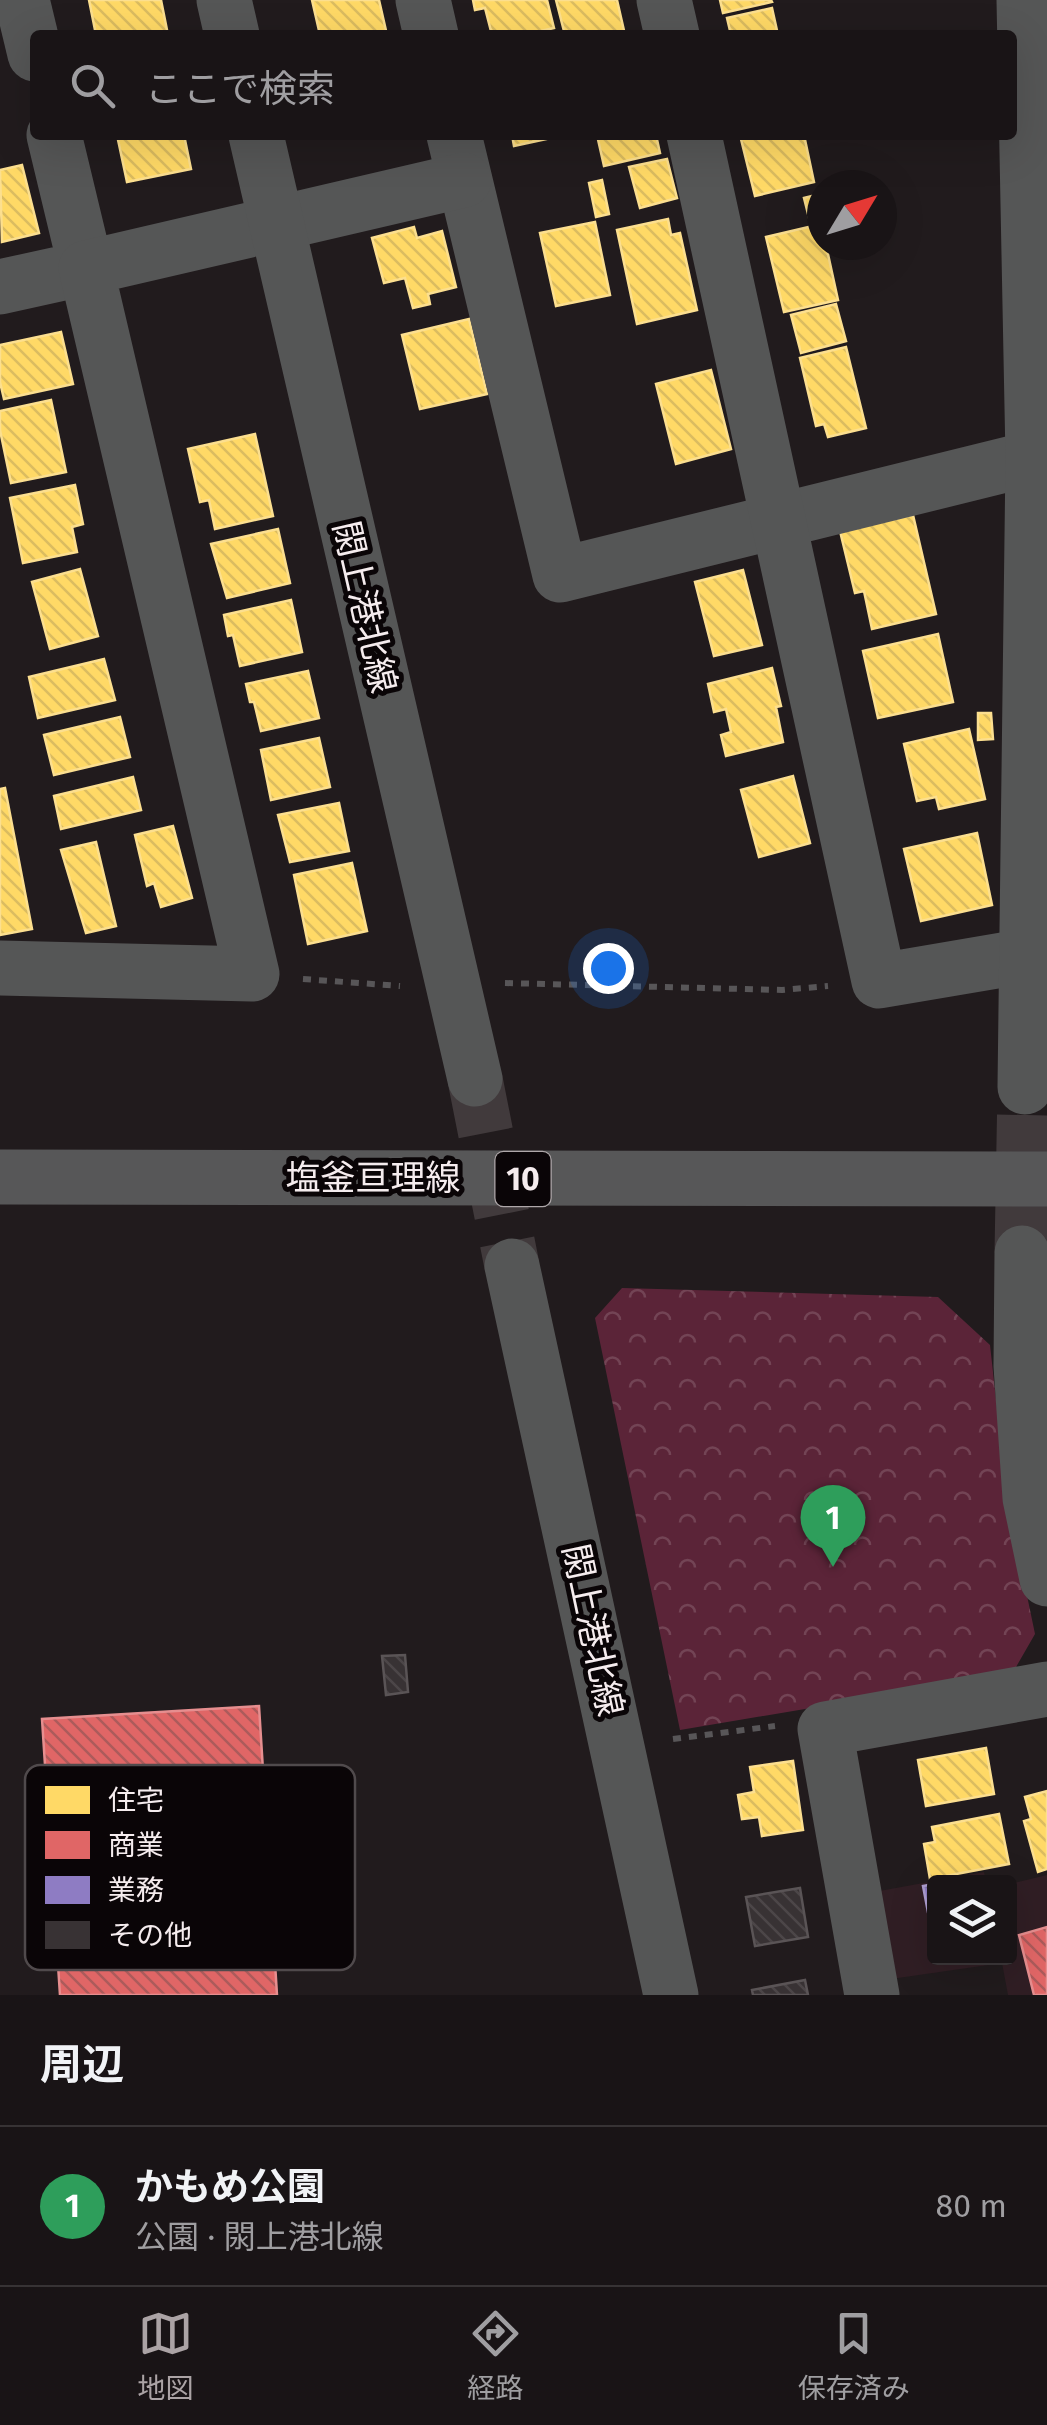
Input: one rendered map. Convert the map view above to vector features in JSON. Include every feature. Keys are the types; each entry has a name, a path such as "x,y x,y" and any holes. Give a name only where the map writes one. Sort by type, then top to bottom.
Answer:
{"main road":[{"name":"塩釜亘理線","path":"0,1177 1047,1179"}],"street":[{"path":"22,0 30,33"},
{"path":"224,0 231,30"},
{"path":"422,0 430,30"},
{"path":"664,0 671,30"},
{"path":"1024,0 1033,458 1026,1086"},
{"path":"0,968 252,974 55,140"},
{"name":"閖上港北線","path":"257,140 474,1079"},
{"path":"695,140 879,982 1026,956"},
{"path":"0,287 277,222 459,158 560,574 1033,458"},
{"path":"1022,1253 1021,1366 1030,1498 1047,1579"},
{"name":"閖上港北線","path":"512,1266 671,1995"},
{"path":"872,1995 825,1729 1047,1690"}],"path":[{"path":"252,974 400,986"},
{"path":"504,983 782,990 879,982"},
{"path":"673,1740 799,1722 825,1729"}],"shaded area":[{"path":"1047,1875 1047,1995 1008,1995 1002,1965 1017,1965 1017,1882"},
{"path":"927,1882 927,1965 988,1965 891,1979 874,1892"}],"green space":[{"path":"622,1288 938,1297 990,1345 1007,1500 1035,1634 1012,1674 680,1730 595,1318"}],"building: 住宅":[{"path":"89,0 161,0 167,30 95,30"},
{"path":"312,0 379,0 386,30 319,30"},
{"path":"473,0 547,0 554,28 491,30 485,8 475,10"},
{"path":"556,0 617,0 624,30 564,30"},
{"path":"720,0 771,0 772,2 723,13"},
{"path":"772,8 777,30 730,30 727,18"},
{"path":"118,140 185,140 191,169 127,182"},
{"path":"513,140 542,140 514,146"},
{"path":"598,140 657,140 660,153 604,166"},
{"path":"741,140 805,140 811,170 807,170 807,184 755,196"},
{"path":"667,159 677,198 640,208 629,167"},
{"path":"22,165 39,233 2,242 0,170"},
{"path":"602,180 609,214 596,217 589,183"},
{"path":"668,219 671,235 680,233 697,310 637,324 617,230"},
{"path":"595,222 610,295 556,306 540,233"},
{"path":"414,227 417,238 442,231 456,287 428,294 430,304 413,308 405,278 384,283 372,238"},
{"path":"807,227 807,260 829,260 838,300 784,312 766,237"},
{"path":"836,304 846,341 801,353 791,315"},
{"path":"469,319 487,394 420,409 402,335"},
{"path":"61,332 73,384 4,399 0,345"},
{"path":"846,347 866,428 828,437 824,424 816,426 800,358"},
{"path":"711,370 731,449 676,464 656,384"},
{"path":"51,400 66,472 11,483 0,411"},
{"path":"255,434 273,516 215,529 209,500 200,502 188,449"},
{"path":"75,485 83,524 72,527 77,552 23,563 10,498"},
{"path":"913,515 936,614 872,629 864,591 855,593 840,531"},
{"path":"278,529 290,583 227,598 211,544"},
{"path":"80,569 98,636 50,649 32,582"},
{"path":"743,570 762,645 714,656 695,582"},
{"path":"291,600 302,652 240,666 224,615"},
{"path":"938,634 953,702 878,718 863,651"},
{"path":"104,659 115,700 38,718 29,677"},
{"path":"772,668 781,706 776,707 783,742 726,756 721,735 731,732 726,709 714,712 708,684"},
{"path":"308,671 319,718 261,731 246,684"},
{"path":"978,713 991,713 993,739 978,740"},
{"path":"120,717 130,757 54,775 44,735"},
{"path":"969,729 985,799 939,809 936,797 917,801 904,744"},
{"path":"319,738 330,787 271,800 261,750"},
{"path":"793,776 810,843 759,857 741,790"},
{"path":"133,777 141,810 61,829 54,796"},
{"path":"5,788 32,929 0,935 0,789"},
{"path":"339,803 349,851 290,862 278,815"},
{"path":"173,826 192,898 161,907 154,883 147,886 135,835"},
{"path":"977,833 992,905 921,921 904,849"},
{"path":"96,842 116,926 86,933 61,850"},
{"path":"352,863 367,931 308,944 294,875"},
{"path":"986,1748 994,1794 926,1806 918,1760"},
{"path":"793,1761 803,1830 762,1836 759,1817 742,1819 738,1795 754,1792 750,1767"},
{"path":"1047,1791 1047,1869 1038,1872 1024,1821 1031,1819 1025,1797"},
{"path":"999,1814 1009,1864 929,1875 924,1844 935,1842 932,1827"}],"building: 商業":[{"path":"259,1706 263,1765 45,1765 42,1719"},
{"path":"1047,1927 1047,1995 1034,1995 1019,1935"},
{"path":"58,1970 275,1970 277,1995 60,1995"}],"building: その他":[{"path":"405,1655 408,1692 386,1695 382,1656"},
{"path":"800,1888 808,1937 755,1946 746,1897"},
{"path":"805,1980 808,1995 753,1995 752,1990"}],"tunnel":[{"path":"475,1079 512,1266"},
{"path":"1022,1253 1025,1087"}],"place":[{"name":"かもめ公園","path":"833,1567"}]}
